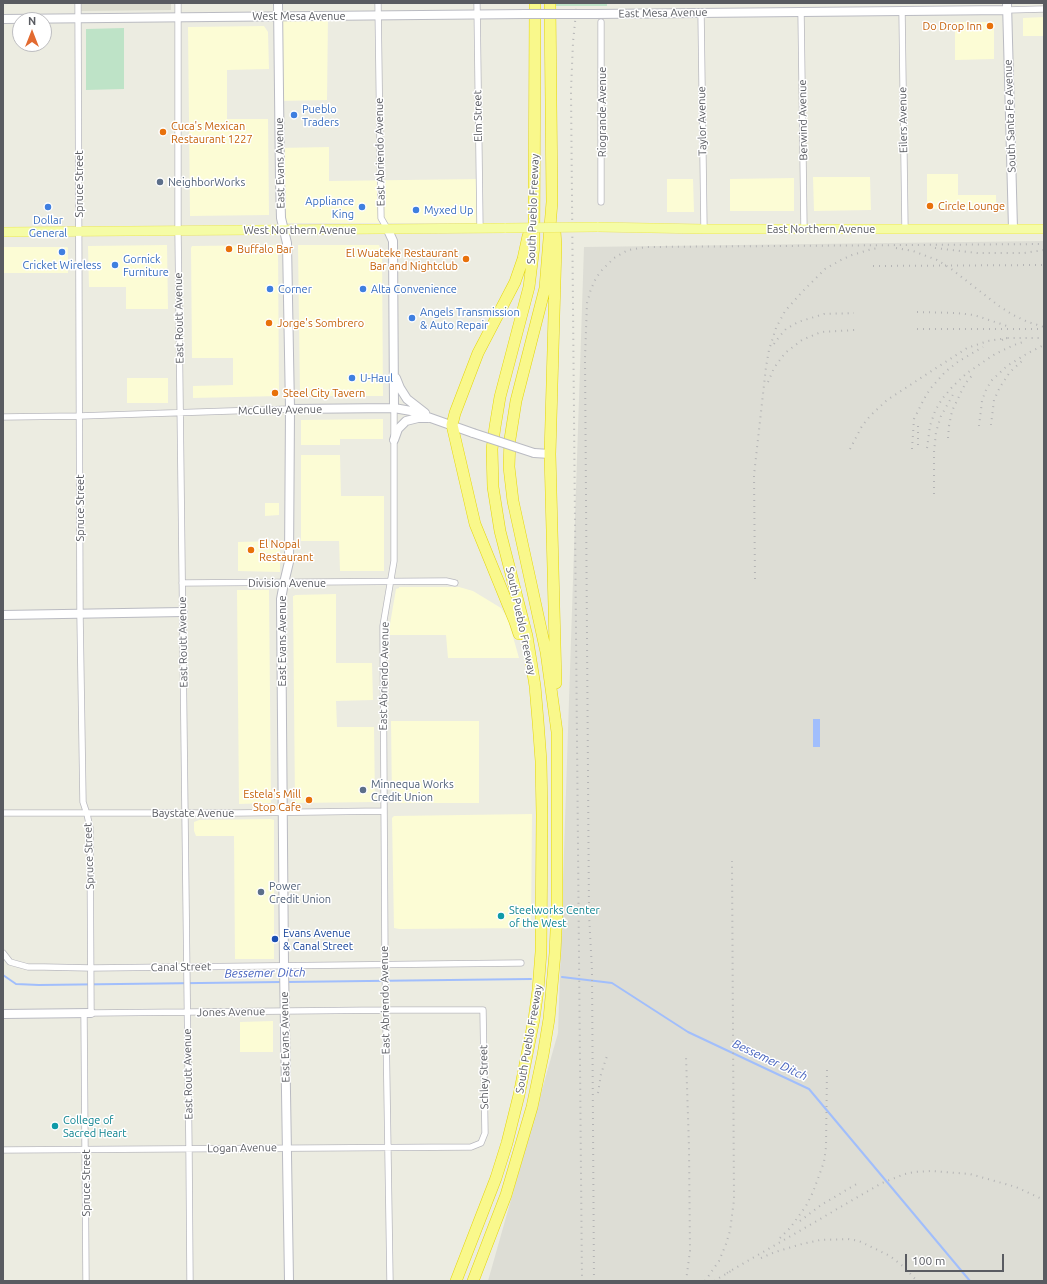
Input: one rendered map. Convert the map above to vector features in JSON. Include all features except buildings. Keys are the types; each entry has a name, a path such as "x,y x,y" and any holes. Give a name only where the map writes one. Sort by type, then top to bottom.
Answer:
{"highway":[{"name":"South Pueblo Freeway","path":"456,1281 496,1178 507,1143 519,1095 534,1019 538,990 542,918 541,754 535,686 527,636 500,531 493,487 492,449 494,427 500,397 529,286 534,246 535,3"},
{"name":"South Pueblo Freeway","path":"473,1281 511,1181 532,1107 543,1055 553,986 556,930 558,815 557,732 546,652 513,501 509,467 510,438 515,408 545,288 552,202 550,3"},
{"path":"534,194 528,240 515,282 478,353 455,413 452,425 475,524 516,622 535,686"},
{"path":"552,202 556,246 550,454 557,732"},
{"path":"478,1281 494,1229"}],"main road":[{"name":"East Northern Avenue","path":"597,227 704,229 1044,229"},
{"name":"West Northern Avenue","path":"3,232 388,230 597,227"}],"street":[{"name":"Spruce Street","path":"78,3 80,615 83,802 88,814 90,828 91,968 91,988 87,1013 86,1281"},
{"name":"East Routt Avenue","path":"178,3 178,231 190,1281"},
{"name":"East Evans Avenue","path":"278,3 281,218 287,243 290,410 289,562 281,599 288,1281"},
{"name":"East Abriendo Avenue","path":"378,3 381,218 393,241 394,561 383,626 385,986 390,1281"},
{"name":"Elm Street","path":"477,3 480,229"},
{"name":"East Mesa Avenue","path":"594,14 801,12 1007,6 1044,9"},
{"name":"South Santa Fe Avenue","path":"1007,6 1014,229"},
{"name":"Eilers Avenue","path":"905,229 906,8"},
{"name":"Berwind Avenue","path":"801,12 804,229"},
{"name":"Taylor Avenue","path":"701,13 704,229"},
{"name":"West Mesa Avenue","path":"3,18 594,14"},
{"name":"Riogrande Avenue","path":"601,22 601,202"},
{"path":"394,372 400,388 407,399 432,418"},
{"name":"McCulley Avenue","path":"3,416 79,416 394,408 411,411 534,453 550,454"},
{"path":"394,440 398,429 406,421 418,418 432,418"},
{"name":"Division Avenue","path":"182,583 446,581 455,583"},
{"path":"3,615 80,615 183,612"},
{"name":"Baystate Avenue","path":"3,813 88,814 384,811"},
{"name":"Canal Street","path":"3,953 10,962 28,967 91,968 521,962"},
{"name":"Jones Avenue","path":"3,1014 483,1010"},
{"name":"Schley Street","path":"481,1143 485,1132 483,1010"},
{"name":"Logan Avenue","path":"3,1150 35,1151 86,1149 189,1150 471,1147 481,1143"}],"shaded area":[{"path":"81,3 171,3 171,10 81,11"},
{"path":"556,3 607,3 607,6 556,6"},
{"path":"328,16 327,100 279,101 278,17"},
{"path":"1044,17 1044,36 1023,36 1023,18"},
{"path":"955,22 994,22 994,59 955,60"},
{"path":"264,26 268,32 269,69 227,70 227,119 268,119 269,215 190,216 188,27"},
{"path":"124,28 124,89 86,90 86,29"},
{"path":"329,147 329,181 479,179 480,223 282,223 279,148"},
{"path":"927,174 958,174 958,195 996,195 996,209 927,209"},
{"path":"813,177 870,177 871,210 814,211"},
{"path":"794,178 794,211 730,211 730,179"},
{"path":"667,179 693,179 694,212 667,212"},
{"path":"1044,241 1044,1281 488,1281 558,1033 584,247"},
{"path":"167,245 168,309 126,309 126,287 89,287 88,246"},
{"path":"275,245 278,247 279,396 193,398 193,386 233,385 233,358 192,358 192,246"},
{"path":"298,245 379,245 382,253 383,396 300,396"},
{"path":"3,247 67,247 68,273 3,273"},
{"path":"127,378 168,378 168,403 127,403"},
{"path":"383,419 383,439 340,439 340,445 301,445 301,420"},
{"path":"301,455 340,455 341,496 384,496 384,571 340,571 339,541 301,541"},
{"path":"265,503 279,503 279,515 265,516"},
{"path":"280,541 280,572 238,571 238,542"},
{"path":"399,587 459,587 473,591 501,608 508,619 519,658 448,658 446,635 390,635 389,630 396,589"},
{"path":"237,590 269,590 271,803 239,804"},
{"path":"336,594 336,663 372,663 373,700 336,701 337,727 374,727 375,802 295,803 293,596"},
{"path":"391,721 479,721 479,803 394,803 392,801"},
{"path":"532,814 531,928 394,928 392,818 394,816"},
{"path":"199,820 274,820 274,959 235,959 234,836 196,836 194,831 194,822"},
{"path":"273,1021 273,1052 240,1052 240,1022"}],"water":[{"path":"813,719 820,719 820,747 813,747"}],"waterway":[{"name":"Bessemer Ditch","path":"3,975 16,984 39,985 281,982"},
{"name":"Bessemer Ditch","path":"562,977 612,983 688,1032 809,1089 970,1281"},
{"name":"Bessemer Ditch","path":"286,982 531,979"}],"railway":[{"path":"577,3 573,42 571,90 582,1281"},
{"path":"594,1281 592,970 589,915 585,358 587,303 591,289 596,278 614,258 628,250 646,247 1044,244"},
{"path":"755,579 754,475 766,367 769,350 776,328 785,311 825,269 852,255 880,248"},
{"path":"896,248 913,251 937,260 1013,315 1044,327"},
{"path":"935,248 977,253 1024,253 1044,250"},
{"path":"873,266 1044,265"},
{"path":"917,312 974,315 1007,326"},
{"path":"774,344 786,329 798,322 824,314 854,313"},
{"path":"917,329 1040,329"},
{"path":"768,382 774,368 785,353 802,340 821,332 855,330"},
{"path":"1002,340 1007,338 1044,338"},
{"path":"850,449 862,426 887,400 967,348 988,341 1007,338"},
{"path":"927,448 930,426 935,411 942,399 953,386 967,373 995,354 1026,341"},
{"path":"979,426 982,401 991,381 1007,366 1044,345"},
{"path":"912,449 914,419 930,389 945,372 959,361 983,347"},
{"path":"991,425 994,400 1000,387 1010,372 1022,361"},
{"path":"948,438 952,411 965,384 974,373"},
{"path":"934,494 934,452 936,432 941,416 955,391"},
{"path":"918,426 918,448"},
{"path":"705,1281 719,1261 726,1244 730,1231 734,1200 732,861"},
{"path":"598,1093 601,1074 607,1056"},
{"path":"686,1056 690,1251 686,1281"},
{"path":"780,1238 790,1228 806,1206 824,1162 826,1147 827,1069"},
{"path":"727,1273 882,1183 905,1174 932,1171 970,1174 1016,1187 1044,1200"},
{"path":"800,1221 821,1205 860,1182"},
{"path":"761,1258 775,1252 820,1240 848,1239 859,1241 890,1256 904,1267 917,1281"},
{"path":"714,1281 731,1271"}],"place":[{"name":"Do Drop Inn","path":"990,26"},
{"name":"Pueblo Traders","path":"294,115"},
{"name":"Cuca's Mexican Restaurant 1227","path":"163,132"},
{"name":"NeighborWorks","path":"160,182"},
{"name":"Circle Lounge","path":"930,206"},
{"name":"Dollar General","path":"48,207"},
{"name":"Appliance King","path":"362,207"},
{"name":"Myxed Up","path":"416,210"},
{"name":"Buffalo Bar","path":"229,249"},
{"name":"Cricket Wireless","path":"62,252"},
{"name":"El Wuateke Restaurant Bar and Nightclub","path":"466,259"},
{"name":"Gornick Furniture","path":"115,265"},
{"name":"Corner","path":"270,289"},
{"name":"Alta Convenience","path":"363,289"},
{"name":"Angels Transmission & Auto Repair","path":"412,318"},
{"name":"Jorge's Sombrero","path":"269,323"},
{"name":"U-Haul","path":"352,378"},
{"name":"Steel City Tavern","path":"275,393"},
{"name":"El Nopal Restaurant","path":"251,550"},
{"name":"Minnequa Works Credit Union","path":"363,790"},
{"name":"Estela's Mill Stop Cafe","path":"309,800"},
{"name":"Power Credit Union","path":"261,892"},
{"name":"Steelworks Center of the West","path":"501,916"},
{"name":"Evans Avenue & Canal Street","path":"275,939"},
{"name":"College of Sacred Heart","path":"55,1126"}]}
